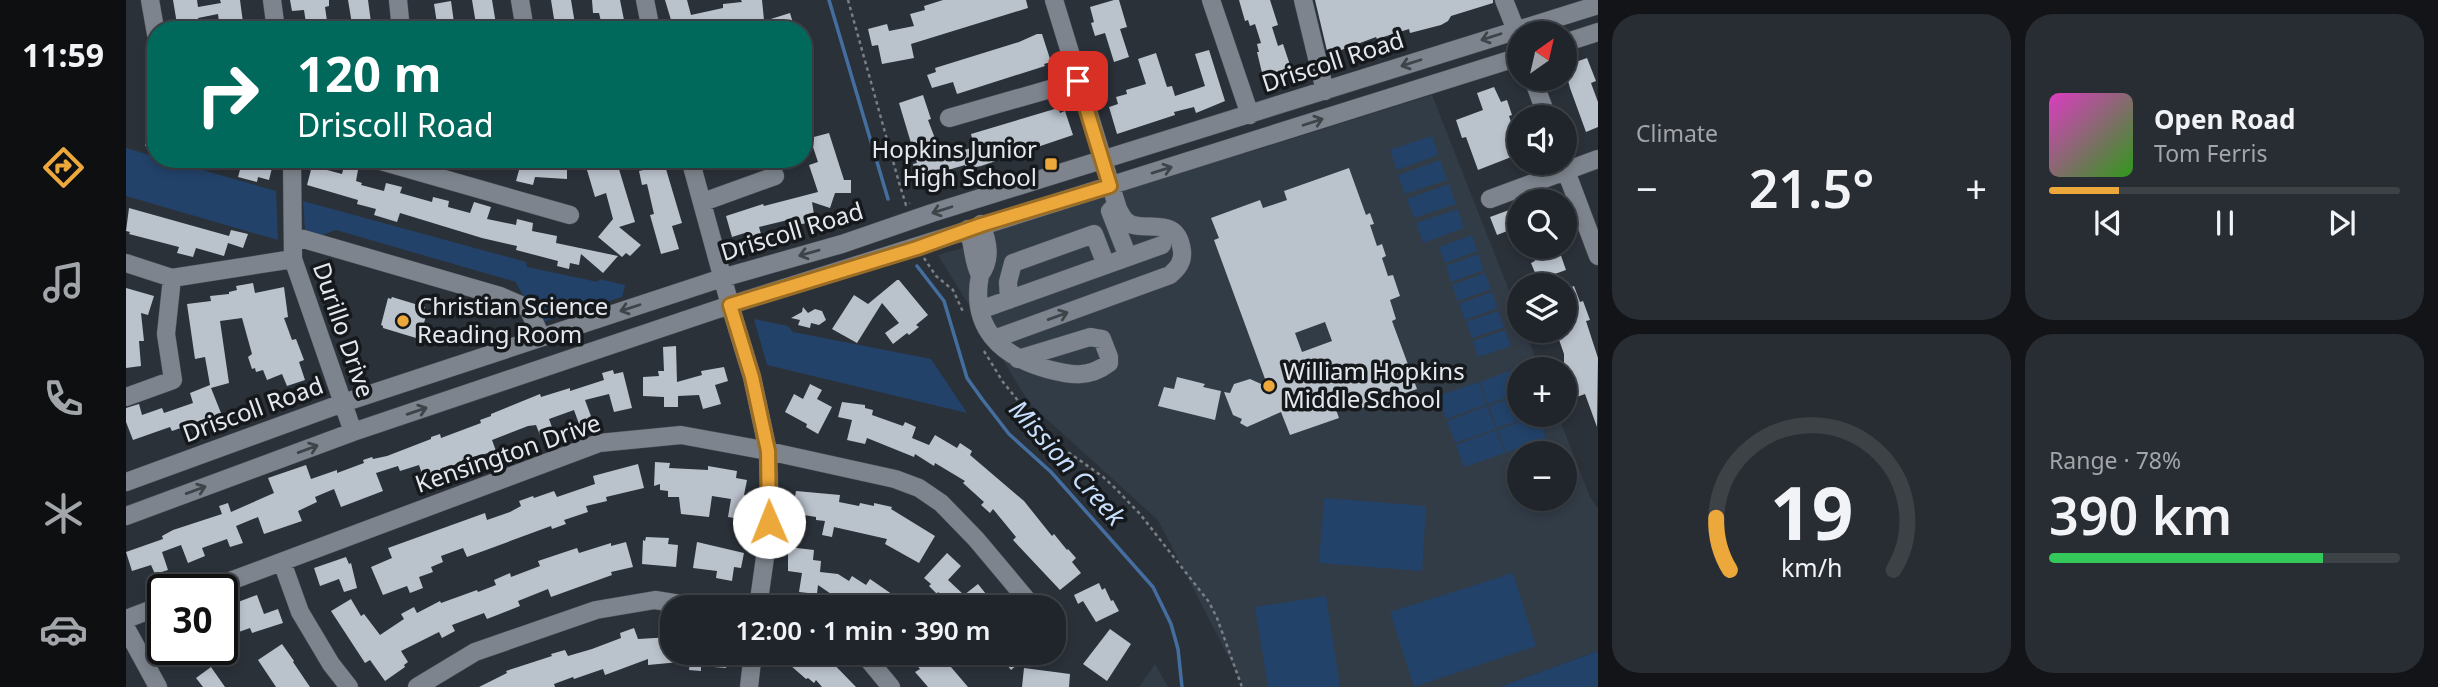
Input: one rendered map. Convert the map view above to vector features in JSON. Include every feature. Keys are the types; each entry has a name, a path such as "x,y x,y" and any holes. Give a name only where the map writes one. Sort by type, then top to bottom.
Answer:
{"street":[{"path":"150,0 154,21"},
{"path":"272,0 275,21"},
{"path":"398,0 400,21"},
{"path":"520,0 524,21"},
{"path":"645,0 649,21"},
{"path":"986,340 1170,275 1178,268 1182,257 1181,243 1172,230 1160,226 1133,225 1124,220 1113,195 1054,0"},
{"path":"1211,0 1250,115"},
{"path":"1303,0 1325,91"},
{"path":"1504,0 1513,21"},
{"name":"Driscoll Road","path":"1554,21 1598,5"},
{"path":"1577,39 1598,32"},
{"name":"Driscoll Road","path":"126,482 343,402 722,278 842,244 1102,160 1507,37"},
{"name":"Driscoll Road","path":"126,516 353,432 730,305 917,248 975,227 1113,195 1507,61"},
{"path":"949,118 1078,81"},
{"path":"1577,164 1598,159"},
{"name":"Durillo Drive","path":"292,168 293,259 353,432"},
{"path":"406,168 570,215"},
{"path":"693,168 752,377 768,451 769,522 760,595"},
{"path":"1490,199 1546,175"},
{"path":"1568,175 1598,256"},
{"path":"703,202 775,176"},
{"path":"1113,195 1110,211 1128,257"},
{"path":"975,227 974,264 980,275 974,316 986,340 1018,359"},
{"path":"1009,300 1008,282 1013,263 1070,242 1094,234 1106,265"},
{"path":"293,236 500,296 528,308 541,337"},
{"path":"974,316 1009,300 1162,245"},
{"path":"126,263 172,278 293,259"},
{"path":"126,397 173,380 166,334 172,278"},
{"name":"Kensington Drive","path":"238,578 599,443 681,435 895,479 919,488 942,503 1023,595"},
{"path":"282,562 300,612 331,664 349,687"},
{"path":"417,687 475,652 596,610 660,601"},
{"path":"126,619 147,612"},
{"path":"126,629 158,687"},
{"path":"749,687 752,665"},
{"path":"873,665 891,687"}],"path":[{"path":"848,0 906,205 917,202"},
{"path":"923,256 931,270 953,290 974,316"},
{"path":"986,340 1003,382 1048,438 1115,488 1196,584 1217,618 1242,687"}],"shaded area":[{"name":"William Hopkins Middle School","path":"1432,95 1507,286 1507,343 1530,343 1535,357 1507,357 1507,427 1563,427 1568,441 1507,441 1507,511 1577,511 1577,464 1590,497 1598,509 1598,651 1499,687 1244,687 1158,520 1030,404 938,255 977,244 987,224 1110,186 1260,149"},
{"path":"1432,136 1438,155 1397,170 1390,150"},
{"path":"126,148 147,154 147,168 196,168 276,191 278,240 126,196"},
{"path":"1440,160 1447,180 1405,194 1398,175"},
{"path":"1449,184 1456,204 1414,218 1407,199"},
{"path":"303,201 526,262 527,267 625,285 622,297 543,322 516,282 336,230 323,235 305,231"},
{"path":"1458,209 1464,228 1423,243 1416,223"},
{"path":"1472,235 1477,251 1445,263 1439,247"},
{"path":"1478,254 1484,270 1451,282 1446,266"},
{"path":"1485,273 1491,289 1458,301 1452,285"},
{"path":"1492,292 1497,308 1465,320 1459,304"},
{"path":"1498,311 1504,327 1472,338 1466,322"},
{"path":"754,319 788,326 793,332 931,359 967,413 767,365"},
{"path":"1505,330 1507,343 1511,346 1478,357 1473,341"},
{"path":"1507,372 1507,397 1488,404 1480,382"},
{"path":"1478,382 1487,404 1446,419 1438,396"},
{"path":"1507,399 1507,425 1497,428 1489,406"},
{"path":"1487,406 1496,429 1455,443 1447,421"},
{"path":"1507,427 1542,427 1546,438 1538,441 1507,441 1506,453 1498,430"},
{"path":"1496,430 1505,453 1464,467 1456,445"},
{"path":"1324,498 1426,506 1422,571 1319,563"},
{"path":"1513,573 1536,646 1414,687 1390,612"},
{"path":"1326,596 1340,687 1268,687 1255,607"},
{"path":"1598,651 1598,687 1499,687"},
{"path":"1155,664 1168,687 1139,687"}],"building":[{"path":"173,0 197,0 198,7 221,3 220,0 240,0 243,21 219,21 218,14 198,18 199,21 176,21"},
{"path":"290,0 329,0 329,6 325,7 327,21 306,21 304,10 292,11"},
{"path":"348,0 368,0 371,21 352,21"},
{"path":"472,0 492,0 496,21 476,21"},
{"path":"551,0 571,0 574,21 554,21"},
{"path":"592,0 620,0 624,21 601,21 599,13 593,13"},
{"path":"665,0 687,0 691,15 723,8 723,4 742,2 741,0 762,0 764,20 671,21"},
{"path":"943,0 1026,0 1028,8 911,44 914,58 882,64 878,45 872,46 868,29 887,24 889,31 914,26 910,14 925,10 924,6"},
{"path":"1119,0 1127,27 1120,29 1129,57 1114,62 1105,33 1095,36 1090,7"},
{"path":"1239,0 1270,0 1278,25 1272,27 1278,46 1283,44 1292,71 1264,81 1257,52 1257,44 1261,43 1255,24 1250,26 1248,20 1245,21"},
{"path":"1315,0 1493,0 1493,3 1451,16 1441,25 1410,33 1409,29 1377,39 1376,37 1328,55"},
{"path":"451,1 454,21 437,21 434,4"},
{"path":"790,13 792,21 764,21"},
{"path":"1042,34 1051,62 1044,64 1045,66 957,94 953,82 932,88 927,75 936,72 935,68"},
{"path":"1209,50 1225,101 1196,113 1194,107 1174,112 1175,115 1117,134 1109,107 1118,104 1116,97 1127,94 1126,90 1146,84 1138,59 1156,53 1167,87 1172,86 1175,96 1205,86 1195,54"},
{"path":"1587,58 1596,81 1591,83 1598,102 1598,127 1586,132 1571,91 1577,91 1577,61"},
{"path":"1494,87 1501,102 1507,100 1509,105 1507,159 1478,170 1466,137 1462,138 1456,120 1483,110 1477,93"},
{"path":"923,95 931,119 928,120 942,157 974,147 971,134 1058,108 1060,113 1065,111 1073,135 981,166 966,169 965,165 917,179 913,164 917,163 899,103"},
{"path":"829,133 844,180 851,180 851,193 835,193 830,208 812,202 815,221 798,225 796,218 759,227 761,234 750,238 748,232 732,237 726,216 763,204 764,206 818,192 810,168 818,162 812,137"},
{"path":"240,168 272,168 269,180 258,177 257,182 238,177"},
{"path":"311,168 342,174 344,168 351,168 358,170 356,181 362,183 361,185 384,191 386,183 402,187 400,193 432,202 433,197 449,201 448,207 470,213 474,202 491,207 487,219 516,225 517,219 533,223 532,231 557,236 556,243 618,256 603,273 581,254 579,265 570,263 569,269 557,266 558,261 516,250 517,246 400,213 397,222 374,215 376,209 357,204 358,200 307,185"},
{"path":"510,168 619,168 635,222 619,227 641,245 630,256 626,253 622,257 598,237 613,219 606,193 595,197 587,170 567,169 567,179 535,177 533,185 516,181 519,170"},
{"path":"666,168 682,223 672,226 679,249 661,254 650,215 654,214 647,184 642,185 639,171"},
{"path":"1349,168 1366,215 1370,213 1374,224 1370,225 1377,246 1382,244 1386,256 1382,258 1388,276 1393,275 1400,296 1390,300 1396,319 1392,321 1417,389 1362,408 1357,393 1333,401 1339,418 1290,435 1281,412 1247,427 1240,423 1242,419 1233,415 1224,392 1230,393 1234,384 1250,379 1268,387 1214,240 1219,238 1211,218 1260,200 1263,208 1287,200 1284,191","holes":["1325,322 1332,341 1302,352 1295,333"]},
{"path":"129,208 229,236 231,230 248,234 243,248 228,243 224,256 196,248 193,257 177,253 179,247 129,234 130,232 126,231"},
{"path":"1507,211 1507,231 1497,235 1490,217"},
{"path":"1534,259 1562,259 1566,270 1558,273 1535,273 1531,263"},
{"path":"897,280 928,315 909,335 907,333 893,344 885,333 899,323 882,303 857,343 832,329 854,295 868,304"},
{"path":"253,283 255,293 284,287 288,317 284,318 292,340 296,339 304,360 299,362 305,380 287,386 282,374 267,380 263,370 256,372 255,368 252,369 248,357 252,354 242,318 220,321 229,383 211,388 221,413 214,416 216,420 172,431 170,427 133,440 126,422 126,408 139,404 142,415 162,408 164,413 193,403 190,393 210,385 205,357 195,359 187,304 211,301 210,296 229,294 237,290 236,286"},
{"path":"126,288 154,296 148,315 141,313 144,341 139,341 141,366 126,368"},
{"path":"1577,294 1580,302 1583,301 1590,320 1586,321 1598,358 1597,427 1585,394 1577,397 1577,357 1564,357 1560,343 1577,343"},
{"name":"Christian Science Reading Room","path":"388,298 425,307 422,315 426,316 422,330 418,329 416,338 383,328 381,325"},
{"path":"803,307 808,313 815,309 822,311 826,320 819,325 811,323 810,328 798,325 800,320 791,318 802,312"},
{"path":"676,346 677,382 702,375 701,371 724,367 728,381 715,385 721,404 703,409 699,395 678,396 678,407 664,407 664,397 643,396 643,377 659,376 658,371 664,371 663,347"},
{"path":"613,370 614,374 623,372 632,408 614,412 609,394 585,400 592,419 579,424 574,410 549,419 553,430 540,435 536,425 528,426 492,440 496,451 462,460 423,477 419,465 400,471 398,466 376,473 383,491 341,507 334,489 315,497 317,502 298,511 302,521 264,534 258,517 236,526 243,543 230,547 227,539 202,548 205,556 188,563 181,545 162,552 168,570 155,574 151,565 132,571 126,552 163,539 162,536 173,530 222,514 219,506 228,503 231,512 274,493 268,478 306,465 311,479 337,470 337,473 364,463 363,460 387,456 431,437 440,434 441,438 481,423 480,420 491,414 540,394 541,397 570,388 570,391 604,380 602,373"},
{"path":"1177,377 1221,391 1215,420 1158,406 1164,387 1174,389"},
{"path":"810,384 822,390 817,399 832,407 818,434 806,427 807,424 785,412 794,394 803,399"},
{"path":"842,402 865,405 865,408 873,410 872,415 903,426 905,422 916,427 912,438 929,445 935,435 957,448 960,443 972,451 970,455 1024,501 1052,536 1054,534 1068,549 1076,558 1072,562 1081,573 1060,590 1013,540 1016,537 993,509 990,513 981,505 984,502 963,483 965,481 915,454 914,457 867,438 865,444 847,440 852,420 838,417"},
{"path":"655,462 670,463 669,468 708,470 708,466 737,471 736,478 747,480 744,495 749,496 746,520 728,517 731,499 712,496 709,517 681,514 679,497 668,497 668,491 660,490 660,484 654,486"},
{"path":"638,464 644,488 606,497 607,501 586,506 588,512 564,520 566,524 552,529 551,526 467,557 463,548 441,556 443,562 431,567 433,572 419,577 423,588 410,593 407,586 383,595 371,567 392,558 388,548 485,513 487,520 510,512 521,506 519,501 533,496 534,498 554,491 557,497 595,484 593,476"},
{"path":"796,491 840,495 839,502 859,506 860,503 874,506 874,503 892,507 891,509 935,536 919,563 885,544 887,539 834,527 832,537 822,535 825,521 792,513"},
{"path":"646,537 669,538 668,544 678,545 676,567 642,564 643,540 645,541"},
{"path":"626,542 633,567 611,572 612,575 551,597 548,589 518,601 520,606 487,619 484,613 452,625 455,631 442,638 439,632 401,651 408,662 385,681 370,660 365,663 331,611 351,599 361,616 364,614 380,635 404,619 401,614 414,607 417,613 440,601 441,603 477,590 478,592 496,585 494,580 540,566 538,561 577,548 579,553 611,543 611,546"},
{"path":"697,542 744,553 741,568 734,567 732,581 716,578 717,571 693,568"},
{"path":"788,547 814,550 813,560 821,561 820,572 838,574 849,581 852,576 866,585 870,579 893,595 833,595 818,585 817,594 799,592 802,573 788,571"},
{"path":"947,553 961,566 948,580 964,595 937,594 924,578"},
{"path":"346,557 349,564 351,563 357,588 344,592 339,579 320,586 314,568"},
{"path":"1099,583 1119,611 1096,622 1083,601 1078,604 1074,595"},
{"path":"978,584 985,595 964,595"},
{"path":"257,595 264,614 278,609 283,623 252,633 250,628 238,632 238,602"},
{"path":"634,628 638,639 660,638 660,664 648,665 648,659 605,675 603,669 574,679 573,677 554,684 555,687 479,687 507,673 506,671 565,650 568,656 592,649 621,638 620,633"},
{"path":"1110,629 1131,644 1107,681 1083,664"},
{"path":"282,644 310,687 276,687 258,660"},
{"path":"690,665 726,665 726,668 701,666 701,671 689,670"},
{"path":"790,665 835,665 856,687 822,687 816,680 814,683"},
{"path":"916,665 949,665 968,687 928,687 915,672 920,669"},
{"path":"211,667 225,687 203,687 196,678"},
{"path":"1024,668 1070,674 1069,687 1022,687"}],"waterway":[{"name":"Mission Creek","path":"829,0 888,199"},
{"name":"Mission Creek","path":"917,266 944,301 967,378 982,399 1009,434 1051,472 1153,587 1171,624 1178,649 1182,687"}],"place":[{"name":"Hopkins Junior High School","path":"1051,164"},
{"name":"Christian Science Reading Room","path":"403,321"},
{"name":"William Hopkins Middle School","path":"1269,386"}],"route":[{"path":"769,522 768,451 752,377 730,305 1110,186 1078,81"}]}
